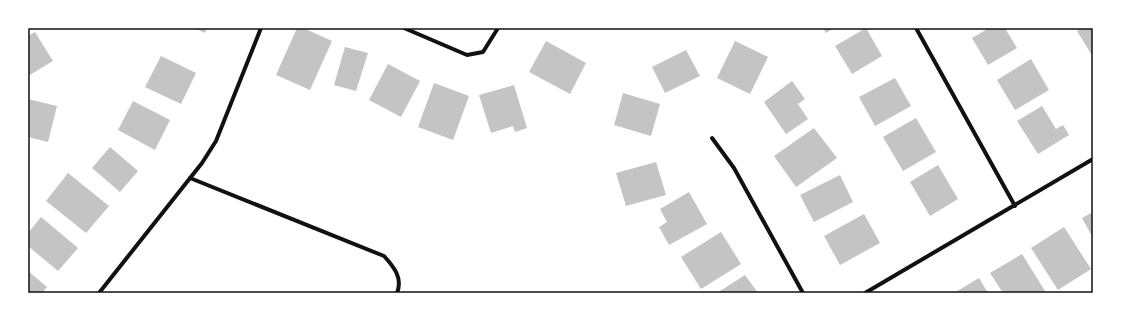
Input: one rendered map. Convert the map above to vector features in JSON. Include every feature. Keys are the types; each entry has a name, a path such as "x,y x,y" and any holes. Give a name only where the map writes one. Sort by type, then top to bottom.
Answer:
{"street":[{"path":"99,293 202,163 216,141 261,28"},
{"path":"404,28 467,55 483,52 498,28"},
{"path":"916,28 1010,194 1015,206"},
{"path":"712,138 734,168 803,293"},
{"path":"865,293 1093,159"},
{"path":"190,178 384,256 396,270 400,286 397,293"}],"building":[{"path":"194,28 207,28 205,33"},
{"path":"297,28 303,28 332,41 310,90 276,75"},
{"path":"823,28 834,28 826,33"},
{"path":"866,28 882,56 852,74 835,46"},
{"path":"989,28 1005,28 1017,48 988,65 972,38"},
{"path":"1082,28 1093,28 1093,57 1077,31"},
{"path":"35,32 53,61 28,76 28,36"},
{"path":"546,41 586,63 570,94 529,72"},
{"path":"735,41 768,57 750,94 717,78"},
{"path":"345,47 368,53 356,91 334,85"},
{"path":"686,50 700,76 665,93 652,67"},
{"path":"161,56 196,73 181,104 145,87"},
{"path":"1031,59 1049,90 1015,110 997,80"},
{"path":"388,64 420,81 401,117 369,100"},
{"path":"895,78 911,106 875,126 859,97"},
{"path":"792,81 805,99 798,104 808,119 786,134 764,102"},
{"path":"434,83 469,96 453,140 418,127"},
{"path":"514,85 527,128 515,132 513,126 491,133 479,95"},
{"path":"623,93 660,104 651,136 614,125"},
{"path":"28,99 57,106 48,142 28,137"},
{"path":"133,101 170,120 155,150 118,130"},
{"path":"1042,106 1056,129 1063,125 1069,135 1038,154 1017,121"},
{"path":"916,118 936,152 903,171 883,137"},
{"path":"814,128 837,158 796,187 774,156"},
{"path":"110,147 138,171 120,192 92,168"},
{"path":"656,162 666,195 626,206 616,173"},
{"path":"938,165 958,199 930,216 910,182"},
{"path":"68,173 109,206 86,233 46,201"},
{"path":"840,175 853,202 814,222 800,195"},
{"path":"689,192 707,224 669,245 659,227 667,222 660,209"},
{"path":"1093,212 1093,238 1082,218"},
{"path":"864,214 880,243 840,265 824,236"},
{"path":"41,217 78,248 58,271 28,246 28,233"},
{"path":"1064,227 1091,269 1058,290 1031,248"},
{"path":"721,232 741,264 701,289 681,257"},
{"path":"1022,254 1045,291 1042,293 1003,293 990,273"},
{"path":"28,271 47,287 42,293 28,293"},
{"path":"745,275 758,293 717,293"},
{"path":"979,278 988,293 954,293"}]}
